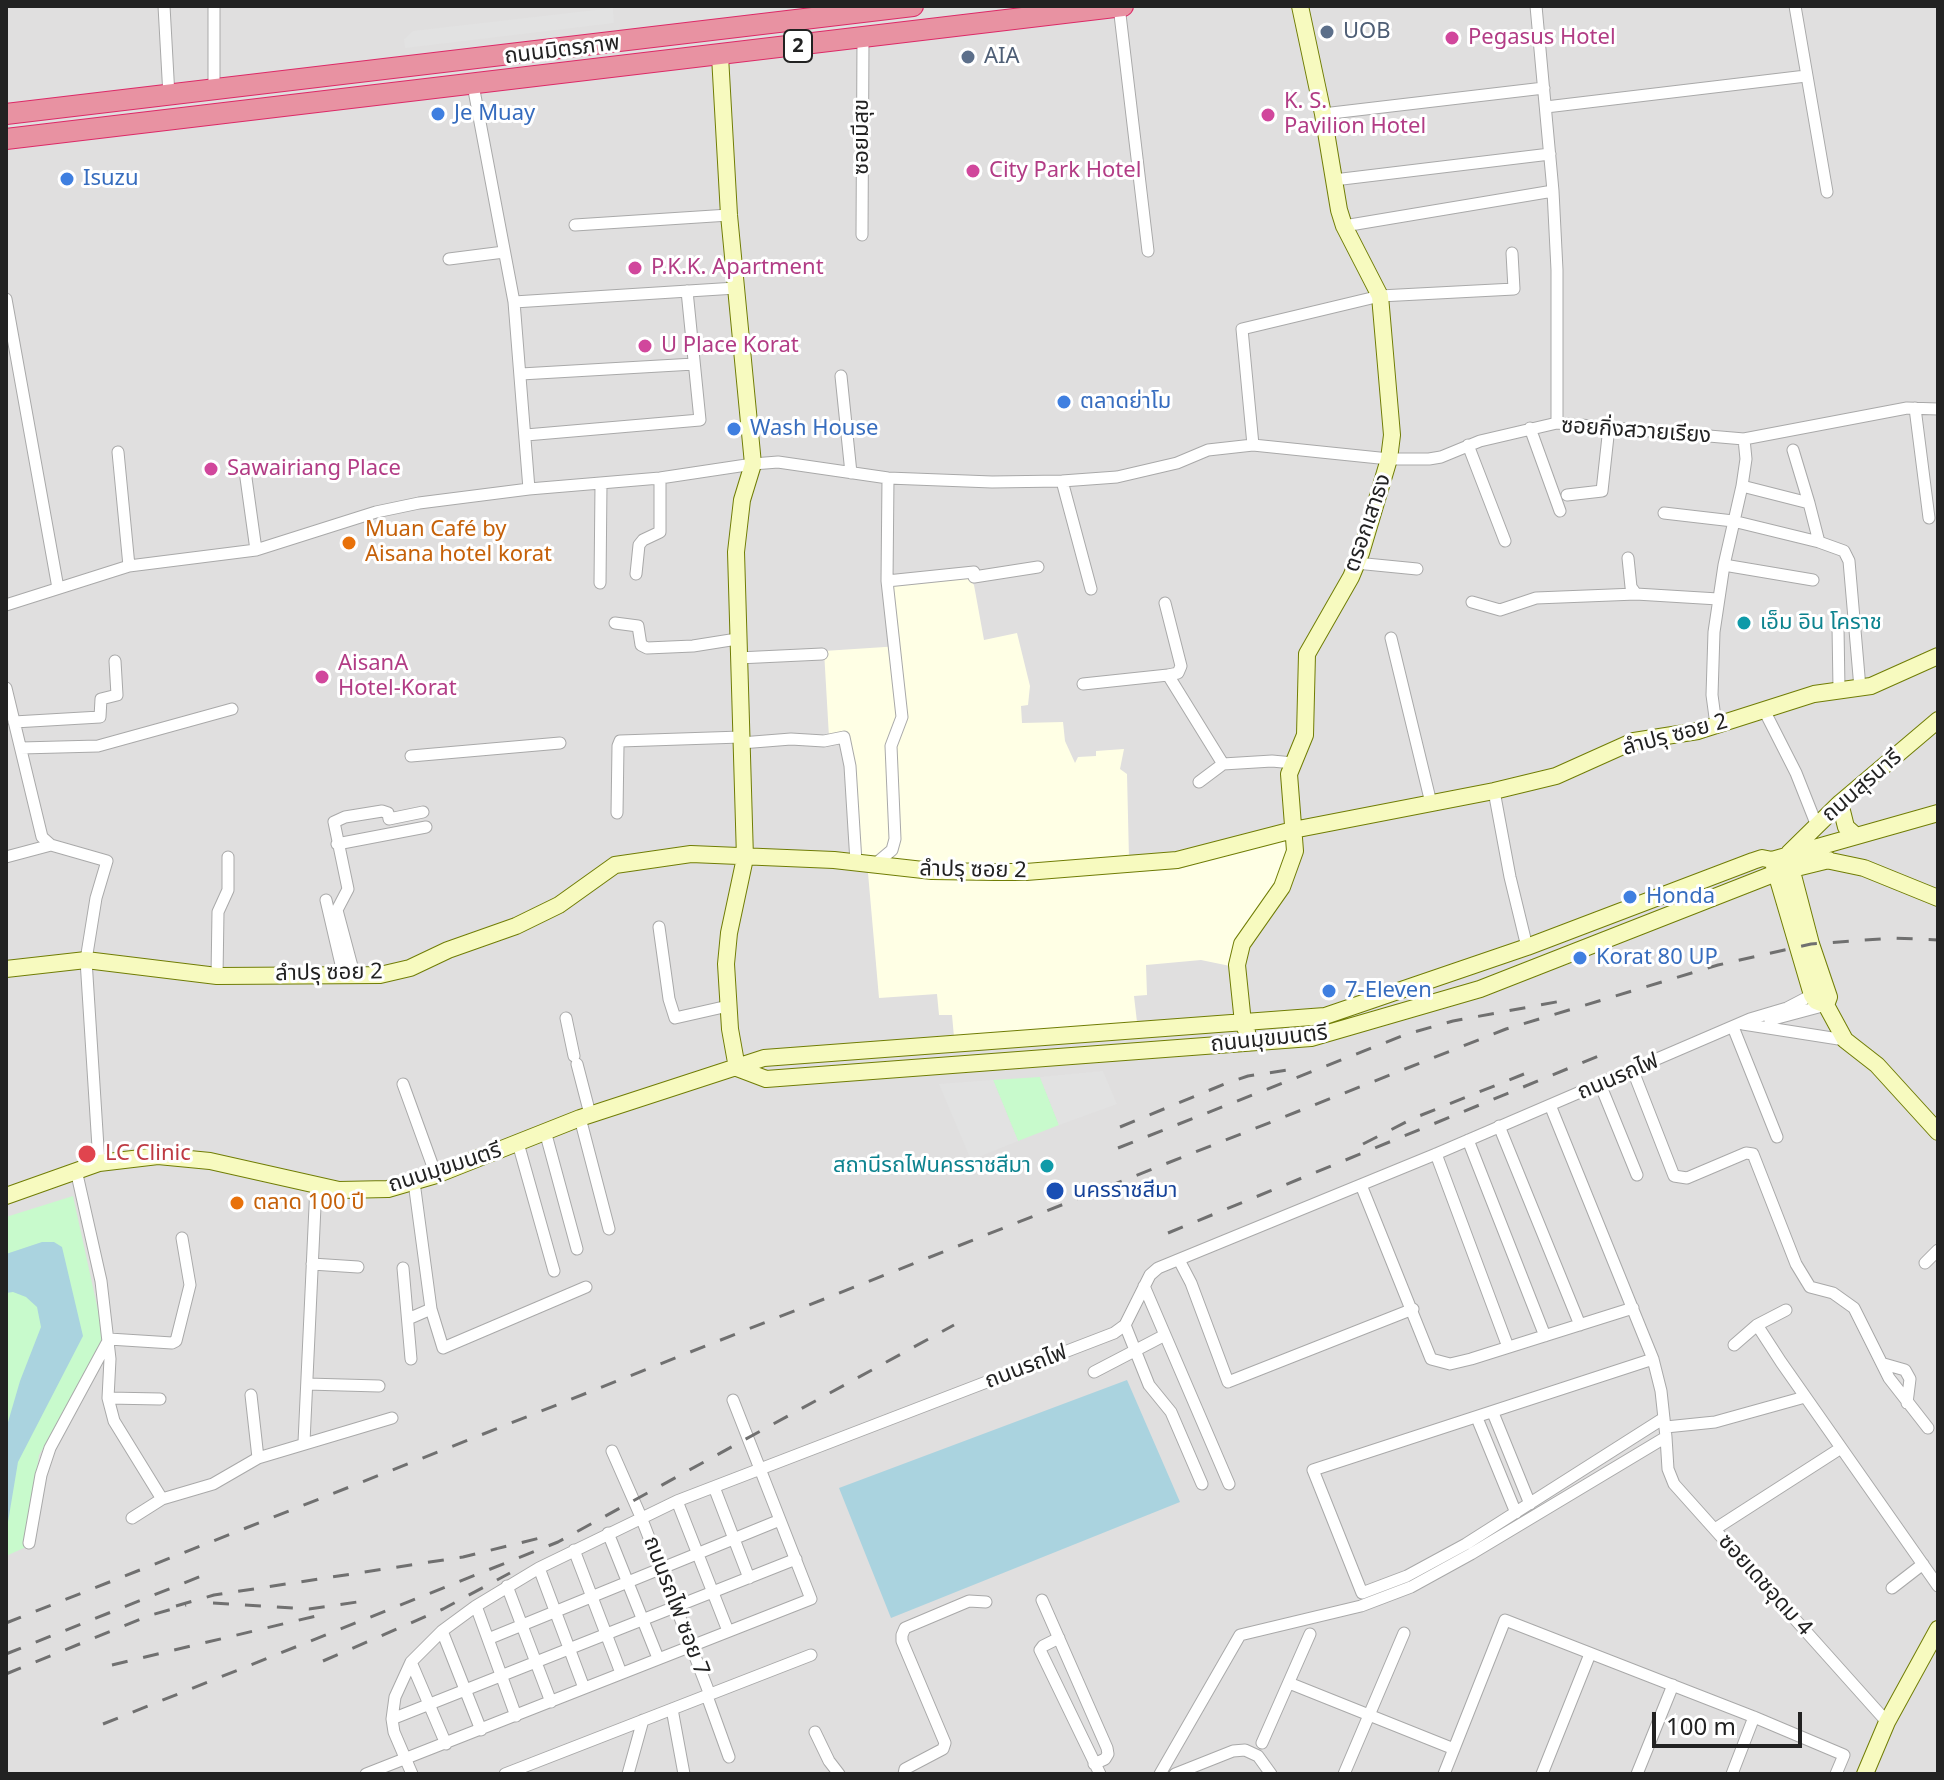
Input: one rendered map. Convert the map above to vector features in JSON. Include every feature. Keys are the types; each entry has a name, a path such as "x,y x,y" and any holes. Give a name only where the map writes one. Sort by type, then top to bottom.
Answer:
{"highway":[{"name":"ถนนมิตรภาพ","path":"6,114 913,6"},
{"name":"ถนนมิตรภาพ","path":"6,139 1121,6"}],"street":[{"path":"164,6 169,96"},
{"path":"214,6 214,90"},
{"path":"1121,6 1148,251"},
{"name":"ตรอกเสาธง","path":"1243,1023 1237,965 1242,944 1282,887 1295,851 1289,787 1293,763 1305,735 1307,654 1356,563 1389,459 1391,410 1380,296 1344,226 1300,6"},
{"path":"1536,6 1557,270 1557,423"},
{"path":"1795,6 1827,192"},
{"name":"ซอยมีสุข","path":"862,235 863,39"},
{"path":"720,56 729,215 753,464 742,500 738,530 737,639 745,858 729,933 726,964 728,1006 737,1068"},
{"path":"1546,107 1806,76"},
{"path":"473,85 514,302 529,489"},
{"path":"1323,114 1544,88"},
{"path":"1334,180 1550,154"},
{"path":"1344,226 1553,191"},
{"path":"575,225 729,215"},
{"path":"449,259 504,252"},
{"path":"1253,445 1242,329 1380,296 1514,289 1512,253"},
{"path":"514,302 736,288"},
{"path":"526,435 700,420 687,291"},
{"path":"6,299 58,588"},
{"path":"521,374 694,364"},
{"path":"841,376 851,473"},
{"path":"1915,408 1929,518"},
{"name":"ซอยกิ่งสวายเรียง","path":"6,605 129,566 256,550 419,503 529,489 601,485 753,464 778,462 888,478 1062,481 1117,477 1177,463 1208,450 1253,445 1389,459 1429,459 1468,445 1557,423 1744,439 1915,408 1938,409"},
{"path":"1567,495 1602,491 1609,427"},
{"path":"1530,428 1560,511"},
{"path":"1716,725 1712,660 1718,599 1746,459 1744,439"},
{"path":"1468,445 1505,541"},
{"path":"1793,450 1819,542"},
{"path":"118,452 129,566"},
{"path":"246,478 256,550"},
{"path":"636,574 639,545 660,532 660,478"},
{"path":"617,813 620,741 824,741 844,737 864,864 892,850 895,839 891,746 902,717 887,581 888,478"},
{"path":"1062,481 1091,589"},
{"path":"600,583 601,485"},
{"path":"1742,486 1809,503"},
{"path":"1664,513 1733,521 1844,551 1849,561 1860,688"},
{"path":"1628,558 1631,587 1636,594"},
{"path":"1356,563 1417,569"},
{"path":"1724,565 1813,580"},
{"path":"887,581 1038,567"},
{"path":"1472,602 1500,610 1536,598 1636,594 1718,599"},
{"path":"1083,684 1178,673 1181,666 1165,603"},
{"path":"615,623 638,626 641,645 647,648 693,646 737,639"},
{"path":"1838,627 1839,689"},
{"path":"1391,638 1431,803"},
{"path":"738,658 822,654"},
{"name":"ลำปรุ ซอย 2","path":"6,969 86,960 217,976 380,975 410,968 448,950 516,926 559,905 615,865 691,854 932,871 1026,872 1177,860 1293,830 1556,776 1634,741 1716,725 1814,694 1860,688 1938,656"},
{"path":"14,722 100,717 101,699 117,695 115,661"},
{"path":"1168,675 1223,764"},
{"path":"6,688 42,837 51,845 107,861 96,898 86,960 99,1163"},
{"path":"21,748 98,746 232,709"},
{"path":"1764,710 1796,773 1817,826"},
{"name":"ถนนสุรนารี","path":"1782,864 1840,803 1938,720"},
{"path":"411,756 560,743"},
{"path":"1199,782 1223,764 1293,763"},
{"path":"1494,791 1527,947"},
{"path":"1840,803 1846,827 1856,835 1857,853 1864,868"},
{"path":"348,974 337,910 348,889 334,822 382,811 388,813 389,819 423,812"},
{"path":"1782,864 1856,835 1938,813"},
{"path":"337,844 426,827"},
{"path":"6,857 51,845"},
{"path":"217,976 218,912 228,890 228,857"},
{"name":"ถนนมุขมนตรี","path":"6,1196 99,1163 158,1156 186,1157 316,1185 360,1191 388,1189 436,1175 585,1116 764,1058 1325,1016 1527,947 1762,858 1782,864"},
{"path":"1782,864 1829,860 1864,868 1938,898"},
{"path":"1782,864 1819,1000 1845,1040 1907,1094 1938,1132"},
{"name":"ถนนมุขมนตรี","path":"737,1068 766,1079 1327,1035 1480,989 1782,864"},
{"path":"326,900 348,974"},
{"path":"659,927 669,999 675,1018 728,1006"},
{"path":"1472,966 1480,989"},
{"name":"ถนนรถไฟ","path":"1738,1026 1781,1018 1819,1000"},
{"name":"ถนนรถไฟ","path":"392,1719 395,1697 411,1662 442,1631 507,1586 574,1550 677,1501 1114,1333 1125,1325 1150,1275 1158,1268 1738,1026 1803,1002 1819,1000"},
{"path":"566,1018 609,1229"},
{"path":"1243,1023 1252,1041"},
{"path":"1777,1137 1738,1026 1845,1040"},
{"path":"1633,1071 1674,1176 1687,1178 1746,1153 1753,1154 1796,1264 1810,1287 1833,1293 1854,1308 1889,1378 1928,1428"},
{"path":"403,1084 436,1175"},
{"path":"1600,1084 1637,1175"},
{"name":"ซอยเดชอุดม 4","path":"1550,1105 1653,1359 1661,1391 1668,1469 1674,1484 1887,1722"},
{"path":"1499,1126 1580,1325"},
{"path":"545,1131 577,1249"},
{"path":"1468,1140 1545,1336"},
{"path":"518,1143 554,1271"},
{"path":"1436,1154 1508,1347"},
{"path":"76,1170 95,1247 109,1339 108,1398 114,1421 162,1499"},
{"path":"414,1182 431,1309 440,1344 447,1348 586,1287"},
{"path":"304,1442 316,1185"},
{"path":"1361,1185 1431,1359 1450,1364 1633,1308"},
{"path":"109,1339 176,1341 190,1285 182,1238"},
{"path":"1925,1263 1938,1250"},
{"path":"1179,1260 1191,1283 1228,1382 1413,1309"},
{"path":"312,1264 358,1267"},
{"path":"403,1268 411,1359"},
{"path":"1144,1286 1229,1484"},
{"path":"408,1319 431,1309"},
{"path":"1734,1345 1757,1325 1786,1310"},
{"path":"1125,1325 1149,1385 1171,1412 1202,1484"},
{"path":"1757,1325 1938,1586"},
{"path":"1094,1372 1165,1335"},
{"path":"29,1543 41,1475 50,1448 109,1339"},
{"path":"1653,1359 1313,1470 1362,1593 1419,1570 1665,1428 1715,1422 1805,1397"},
{"path":"1884,1364 1905,1370 1910,1379 1907,1403"},
{"path":"307,1384 379,1386"},
{"path":"251,1395 258,1458"},
{"path":"108,1398 160,1399"},
{"path":"366,1774 811,1599 733,1400"},
{"path":"1493,1413 1530,1504"},
{"path":"132,1518 162,1499 213,1484 258,1458 392,1418"},
{"path":"1477,1418 1516,1513"},
{"path":"1160,1774 1240,1635 1361,1606 1411,1587 1484,1546 1665,1428"},
{"path":"1715,1529 1841,1448"},
{"name":"ถนนรถไฟ ซอย 7","path":"612,1451 691,1645 729,1757"},
{"path":"714,1487 749,1578"},
{"path":"677,1501 728,1631"},
{"path":"488,1639 780,1520"},
{"path":"608,1533 658,1658"},
{"path":"574,1550 621,1673"},
{"path":"412,1774 394,1732 392,1719 796,1559"},
{"path":"1892,1588 1923,1564"},
{"path":"539,1568 584,1688"},
{"path":"507,1586 551,1702"},
{"path":"1042,1600 1059,1638 1107,1748 1108,1754 1097,1769 1040,1650 1059,1638"},
{"path":"904,1774 905,1769 943,1749 945,1743 902,1641 905,1628 969,1601 986,1602"},
{"path":"476,1606 516,1716"},
{"path":"1444,1774 1505,1620 1844,1755 1836,1774"},
{"path":"1865,1774 1887,1722 1933,1644 1938,1629"},
{"path":"442,1631 481,1730"},
{"path":"1344,1774 1404,1633"},
{"path":"1262,1743 1310,1634"},
{"path":"1542,1774 1590,1654"},
{"path":"505,1774 518,1772 811,1655"},
{"path":"411,1662 446,1744"},
{"path":"1289,1683 1454,1749"},
{"path":"1637,1774 1673,1685"},
{"path":"672,1709 684,1774"},
{"path":"1732,1774 1754,1717"},
{"path":"628,1774 643,1720"},
{"path":"815,1732 839,1774"},
{"path":"1175,1774 1233,1751 1245,1750 1258,1756 1271,1774"}],"shaded area":[{"path":"6,6 1938,6 1938,1774 6,1774"},
{"path":"613,8 614,23 405,48 404,39 413,31"},
{"path":"967,576 974,585 984,640 1017,633 1030,686 1028,705 1021,706 1022,723 1063,722 1065,741 1075,763 1078,757 1096,756 1096,751 1124,749 1120,769 1127,774 1129,859 1007,866 931,866 859,857 848,732 829,737 824,651 900,646 892,585"},
{"path":"1290,836 1282,872 1230,966 1201,960 1146,965 1147,995 1134,996 1137,1022 954,1037 952,1015 939,1015 937,994 879,998 868,873 1017,880 1179,869"},
{"path":"1103,1071 1117,1104 1059,1125 1040,1077"},
{"path":"993,1080 1018,1141 971,1160 939,1084"}],"green space":[{"path":"1040,1077 1059,1125 1018,1141 993,1080"},
{"path":"73,1196 104,1338 39,1455 26,1547 6,1556 6,1217"}],"water":[{"path":"42,1242 54,1242 62,1247 83,1336 18,1462 6,1534 6,1429 41,1327 37,1307 26,1297 6,1293 6,1254"},
{"path":"1127,1380 1180,1502 891,1618 839,1488"}],"railway":[{"path":"6,1623 1506,1029 1718,965 1811,944 1893,938 1938,940"},
{"path":"1118,1148 1407,1034 1453,1021 1567,1000"},
{"path":"1168,1233 1601,1055"},
{"path":"1120,1127 1248,1076 1301,1068"},
{"path":"1363,1144 1414,1118 1524,1074"},
{"path":"103,1724 558,1542 954,1325"},
{"path":"176,1606 214,1595 463,1557 552,1535"},
{"path":"6,1654 209,1573"},
{"path":"323,1661 443,1609 510,1573"},
{"path":"213,1603 309,1609 364,1601"},
{"path":"6,1674 148,1616 186,1605"},
{"path":"112,1665 316,1616"}],"place":[{"name":"UOB","path":"1327,32"},
{"name":"Pegasus Hotel","path":"1452,38"},
{"name":"AIA","path":"968,57"},
{"name":"Je Muay","path":"438,114"},
{"name":"K. S. Pavilion Hotel","path":"1268,115"},
{"name":"City Park Hotel","path":"973,171"},
{"name":"Isuzu","path":"67,179"},
{"name":"P.K.K. Apartment","path":"635,268"},
{"name":"U Place Korat","path":"645,346"},
{"name":"ตลาดย่าโม","path":"1064,402"},
{"name":"Wash House","path":"734,429"},
{"name":"Sawairiang Place","path":"211,469"},
{"name":"Muan Café by Aisana hotel korat","path":"349,543"},
{"name":"เอ็ม อิน โคราช","path":"1744,623"},
{"name":"AisanA Hotel-Korat","path":"322,677"},
{"name":"Honda","path":"1630,897"},
{"name":"Korat 80 UP","path":"1580,958"},
{"name":"7-Eleven","path":"1329,991"},
{"name":"LC Clinic","path":"87,1154"},
{"name":"สถานีรถไฟนครราชสีมา","path":"1047,1166"},
{"name":"นครราชสีมา","path":"1055,1191"},
{"name":"ตลาด 100 ปี","path":"237,1203"}]}
